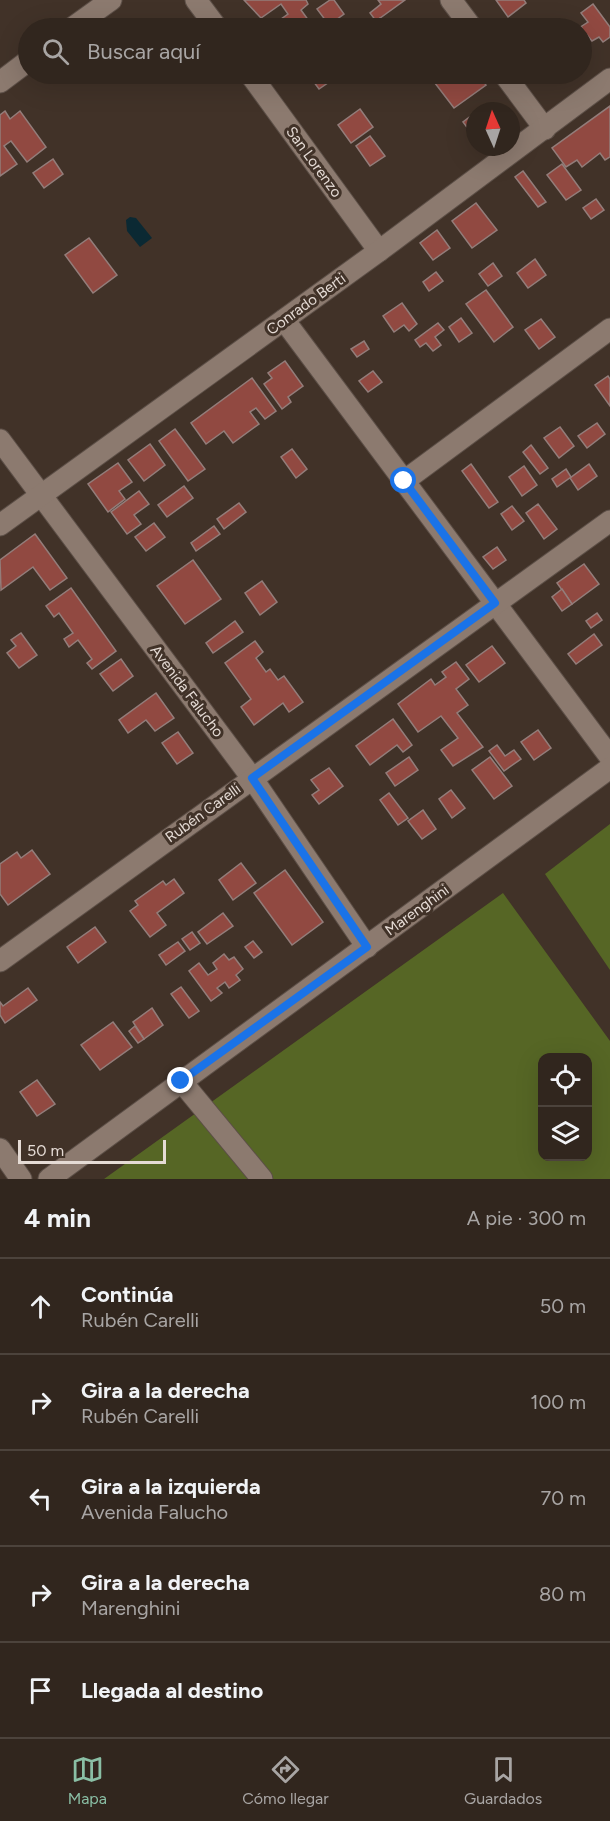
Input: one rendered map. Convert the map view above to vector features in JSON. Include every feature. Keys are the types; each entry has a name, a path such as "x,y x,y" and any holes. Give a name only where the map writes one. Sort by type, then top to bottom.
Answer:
{"street":[{"path":"86,18 111,0"},
{"path":"196,0 210,18"},
{"path":"451,0 464,18"},
{"path":"0,82 18,68"},
{"name":"Conrado Berti","path":"0,525 379,251 610,79"},
{"name":"San Lorenzo","path":"257,84 379,251"},
{"path":"511,84 545,129"},
{"path":"284,320 610,757"},
{"path":"404,481 610,328"},
{"name":"Avenida Falucho","path":"0,440 252,778 367,947"},
{"name":"Rubén Carelli","path":"0,961 610,521"},
{"name":"Marenghini","path":"49,1179 610,768"},
{"path":"181,1081 262,1179"},
{"path":"0,1149 21,1179"}],"green space":[{"path":"610,824 610,970 545,874"},
{"path":"503,893 610,1041 610,1179 104,1179"}],"water":[{"path":"130,217 136,218 152,238 140,247 127,231 126,220"}],"building":[{"path":"244,0 306,0 308,4 301,10 307,18 282,18 288,14 281,4 261,18"},
{"path":"330,0 334,0 344,14 339,18 324,18 317,9"},
{"path":"378,0 405,0 380,18 374,18 370,13 381,4"},
{"path":"496,0 524,0 526,3 508,17"},
{"path":"593,4 610,27 610,37 603,42 599,37 592,41 592,18 585,18 581,13"},
{"path":"315,84 326,84 319,89"},
{"path":"436,84 486,85 454,108"},
{"path":"610,106 610,157 605,160 600,153 582,167 577,160 566,167 552,148"},
{"path":"360,109 373,127 351,143 338,125"},
{"path":"5,111 10,119 20,111 46,147 27,162 11,141 4,146 17,164 0,176 0,115"},
{"path":"370,136 385,156 370,166 356,146"},
{"path":"53,159 63,174 44,188 33,173"},
{"path":"562,164 581,190 566,200 547,175"},
{"path":"523,171 546,202 538,207 515,177"},
{"path":"596,199 604,210 591,219 583,208"},
{"path":"476,203 497,230 472,248 452,221"},
{"path":"437,230 450,248 433,260 420,243"},
{"path":"89,238 117,275 93,293 65,255"},
{"path":"535,259 546,275 528,288 517,273"},
{"path":"493,263 502,276 488,286 479,274"},
{"path":"436,272 443,281 429,291 423,282"},
{"path":"486,290 513,327 494,342 466,304"},
{"path":"402,303 417,324 409,331 404,325 394,332 383,316"},
{"path":"461,318 472,333 459,342 449,327"},
{"path":"541,319 555,337 539,349 525,330"},
{"path":"438,323 444,330 435,337 441,345 433,351 426,343 420,347 415,340"},
{"path":"364,341 369,349 357,357 351,349"},
{"path":"285,361 303,386 288,397 291,402 282,409 264,384 272,378 268,373"},
{"path":"373,371 382,382 368,392 359,381"},
{"path":"608,376 610,379 610,406 595,385"},
{"path":"252,378 276,411 265,419 256,408 250,412 259,424 233,443 224,431 206,444 191,423"},
{"path":"597,423 605,434 587,448 578,436"},
{"path":"560,427 574,446 559,458 544,438"},
{"path":"175,429 205,469 188,481 159,441"},
{"path":"150,444 165,465 144,481 128,460"},
{"path":"531,445 548,468 540,474 523,452"},
{"path":"292,449 307,469 296,478 281,457"},
{"path":"118,463 132,482 119,491 125,499 108,512 88,484"},
{"path":"471,464 498,502 489,508 462,471"},
{"path":"589,464 597,476 578,490 570,478"},
{"path":"524,466 537,485 522,496 509,477"},
{"path":"566,469 571,477 557,487 552,479"},
{"path":"184,486 193,498 167,517 158,505"},
{"path":"139,491 149,504 134,515 141,524 127,534 111,512"},
{"path":"239,503 246,512 224,529 217,519"},
{"path":"538,504 557,529 544,539 526,513"},
{"path":"512,506 524,521 512,530 501,514"},
{"path":"154,523 165,537 146,551 135,537"},
{"path":"214,526 220,534 196,551 191,543"},
{"path":"35,534 67,578 50,590 33,567 1,590 0,560"},
{"path":"497,547 506,560 493,569 483,557"},
{"path":"193,560 221,599 185,624 157,586"},
{"path":"584,564 599,584 572,604 557,583"},
{"path":"262,581 277,602 260,615 245,593"},
{"path":"71,588 116,651 92,669 87,663 92,659 78,640 69,647 64,639 73,633 59,613 54,617 46,606"},
{"path":"562,589 572,604 562,611 552,597"},
{"path":"597,613 602,620 591,628 586,621"},
{"path":"235,621 243,632 213,653 206,643"},
{"path":"21,633 37,655 19,668 7,653 16,646 11,640"},
{"path":"594,634 602,645 576,664 568,654"},
{"path":"255,641 263,652 256,658 266,672 270,669 278,680 284,676 303,702 289,712 283,703 254,725 241,707 251,699 225,663"},
{"path":"492,646 505,663 479,682 466,665"},
{"path":"121,659 133,676 113,691 100,674"},
{"path":"456,662 469,679 456,689 468,705 457,713 483,747 453,766 441,750 458,738 441,716 418,732 398,704 431,679 435,685 446,677 442,672"},
{"path":"156,693 174,718 155,731 146,720 128,733 119,720"},
{"path":"393,719 412,745 403,752 397,745 370,765 356,746"},
{"path":"538,730 551,748 534,760 521,742"},
{"path":"178,732 193,753 177,764 162,743"},
{"path":"497,745 505,756 514,750 521,759 504,771 489,751"},
{"path":"409,757 418,770 395,786 386,773"},
{"path":"490,757 512,786 494,799 472,770"},
{"path":"329,768 343,786 319,804 312,795 319,790 311,780"},
{"path":"451,790 465,808 452,818 439,799"},
{"path":"389,793 408,818 398,825 380,800"},
{"path":"423,810 436,829 422,839 408,821"},
{"path":"32,850 50,874 8,905 0,894 0,864 17,852 21,858"},
{"path":"241,863 256,883 233,900 219,880"},
{"path":"285,870 323,922 292,945 254,893"},
{"path":"174,879 184,893 157,913 166,925 150,937 130,911 138,905 135,901 163,881 166,885"},
{"path":"223,913 233,926 207,944 198,932"},
{"path":"95,927 106,942 78,963 67,947"},
{"path":"192,932 200,943 190,950 182,939"},
{"path":"253,941 262,952 254,958 245,947"},
{"path":"178,942 185,951 166,965 159,955"},
{"path":"224,954 229,960 234,957 243,969 236,975 240,980 229,988 225,982 217,988 222,993 211,1001 189,971 199,963 208,975 217,969 213,963"},
{"path":"181,987 199,1011 189,1018 171,994"},
{"path":"28,988 37,1000 5,1023 0,1015 0,1002 3,1006"},
{"path":"152,1008 163,1025 144,1039 133,1022"},
{"path":"113,1022 132,1047 100,1070 81,1045"},
{"path":"135,1026 144,1039 138,1043 129,1031"},
{"path":"37,1080 55,1104 37,1116 20,1092"}],"route":[{"path":"181,1081 367,947 252,778 495,603 404,481"}]}
